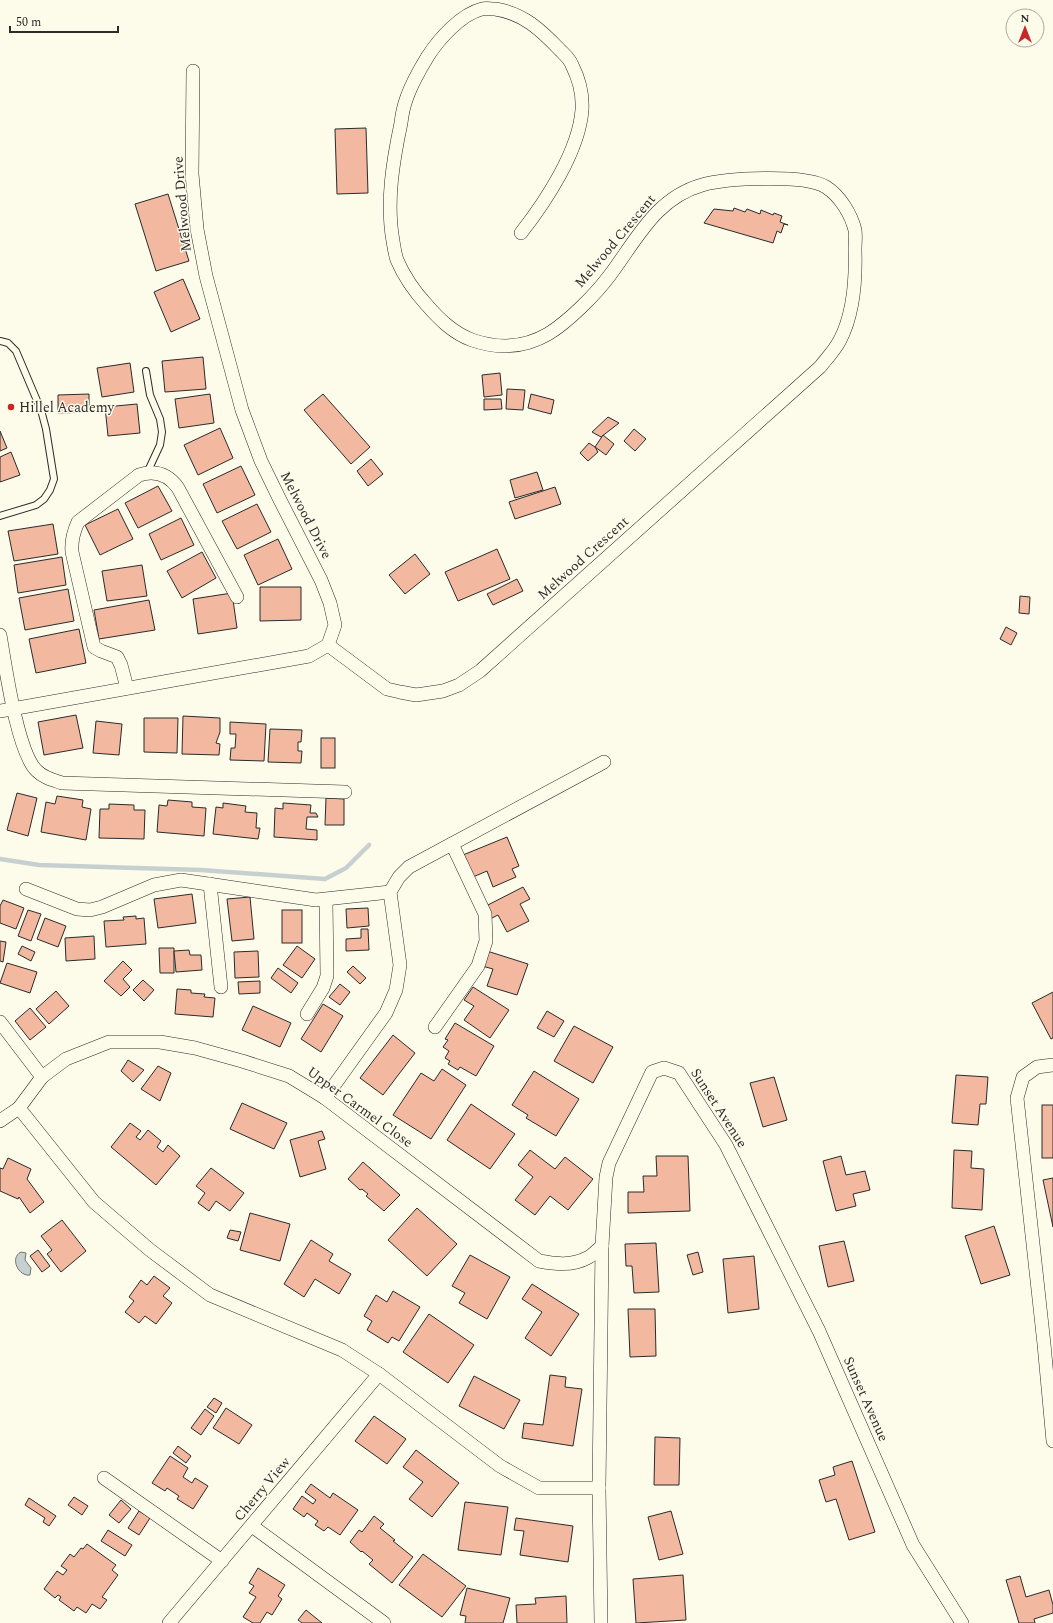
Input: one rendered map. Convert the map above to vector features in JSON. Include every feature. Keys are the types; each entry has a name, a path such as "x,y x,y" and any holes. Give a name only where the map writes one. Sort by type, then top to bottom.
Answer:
{"street":[{"name":"Melwood Crescent","path":"328,645 387,689 416,695 443,692 459,685 480,671 820,367 840,341 851,311 855,282 855,231 850,216 836,194 822,184 789,179 744,179 704,184 678,194 658,211 603,284 562,326 542,338 516,347 486,345 461,336 437,317 415,292 396,258 390,220 393,158 405,100 426,60 435,46 450,30 468,15 484,8 504,10 525,19 543,31 571,62 581,90 582,108 579,128 572,148 550,193 521,233"},
{"name":"Melwood Drive","path":"193,71 192,174 197,229 206,276 242,410 261,461 322,580 330,603 334,625 328,645"},
{"path":"127,688 121,665 117,657 94,647 72,552 72,542 78,522 139,475 157,473 165,476 173,481 178,488 237,597"},
{"path":"0,635 13,709 28,759 36,771 48,779 62,783 345,792"},
{"path":"0,711 309,656 328,645"},
{"path":"325,1098 386,1013 396,990 400,965 390,892 399,876 409,867 604,762"},
{"path":"435,1027 478,966 486,941 485,914 452,844"},
{"path":"26,889 78,909 90,910 102,907 154,885 181,880 316,900 390,892"},
{"path":"210,884 221,987"},
{"path":"307,1014 323,988 327,976 326,900"},
{"path":"0,1022 42,1077"},
{"name":"Upper Carmel Close","path":"0,1121 19,1108 42,1077 66,1059 109,1042 160,1042 195,1048 289,1076 325,1098 539,1261 551,1264 568,1264 587,1258 602,1246"},
{"path":"1053,1065 1037,1067 1023,1077 1017,1098 1053,1441"},
{"name":"Sunset Avenue","path":"601,1623 599,1488 602,1246 606,1177 609,1163 652,1072 664,1068 679,1073 726,1145 820,1331 913,1545 962,1623"},
{"path":"19,1108 94,1202 150,1250 210,1294 342,1350 379,1374 500,1466 539,1488 599,1488"},
{"name":"Cherry View","path":"169,1623 379,1374"},
{"path":"104,1478 222,1561"},
{"path":"252,1526 384,1623"}],"lane":[{"path":"0,341 8,343 16,351 41,410 46,429 54,479 50,490 36,505 0,516"},
{"path":"146,372 150,396 160,419 162,432 160,445 147,473"}],"shaded area":[{"path":"21,1252 26,1253 25,1260 31,1268 30,1275 22,1273 17,1266 16,1258"}],"building":[{"path":"366,128 368,193 337,194 335,129"},
{"path":"168,194 189,261 156,271 135,204"},
{"path":"734,208 745,212 747,209 760,214 761,210 773,215 774,213 782,216 780,222 788,225 784,224 781,233 777,231 773,243 704,223 714,209 733,211"},
{"path":"183,279 200,319 171,332 154,292"},
{"path":"203,357 206,389 165,392 162,361"},
{"path":"130,363 134,392 102,397 97,368"},
{"path":"500,373 502,395 484,397 482,375"},
{"path":"507,389 525,390 523,410 506,409"},
{"path":"89,394 89,412 58,413 58,395"},
{"path":"210,394 214,423 179,428 175,399"},
{"path":"323,394 370,447 351,464 304,410"},
{"path":"531,394 554,400 551,414 528,408"},
{"path":"484,399 501,399 502,409 484,410"},
{"path":"137,404 140,433 108,436 105,407"},
{"path":"608,417 619,423 601,437 592,432"},
{"path":"220,428 233,458 198,475 184,445"},
{"path":"634,429 646,439 635,451 624,441"},
{"path":"0,431 7,448 0,451"},
{"path":"603,435 614,444 606,455 595,447"},
{"path":"589,443 595,447 598,452 588,461 580,453"},
{"path":"11,452 20,475 0,482 0,457"},
{"path":"371,459 383,474 368,486 357,471"},
{"path":"241,466 255,495 217,513 203,484"},
{"path":"537,472 543,490 515,498 510,480"},
{"path":"158,486 172,511 138,528 125,503"},
{"path":"555,487 561,504 515,519 509,502"},
{"path":"257,504 271,532 237,549 222,521"},
{"path":"118,509 133,539 100,555 85,525"},
{"path":"181,518 194,545 161,560 149,534"},
{"path":"53,524 58,554 14,561 8,531"},
{"path":"278,539 292,569 258,585 244,555"},
{"path":"497,549 510,579 458,601 445,572"},
{"path":"202,552 216,578 182,598 167,571"},
{"path":"415,554 430,574 405,594 389,575"},
{"path":"62,557 66,585 18,593 14,565"},
{"path":"142,565 147,596 107,601 102,571"},
{"path":"517,579 523,591 493,605 487,594"},
{"path":"260,587 301,587 301,620 260,621"},
{"path":"68,589 74,621 25,630 19,598"},
{"path":"232,593 237,628 198,634 193,599"},
{"path":"1020,596 1030,597 1029,614 1019,613"},
{"path":"149,600 155,630 99,639 94,610"},
{"path":"1006,627 1017,633 1011,645 1000,639"},
{"path":"79,629 86,663 36,673 29,639"},
{"path":"76,715 83,748 44,755 38,722"},
{"path":"183,716 220,718 220,732 216,743 220,744 219,755 182,754"},
{"path":"144,718 178,718 177,753 144,752"},
{"path":"96,721 122,724 119,755 93,753"},
{"path":"230,722 266,724 264,761 230,760 231,748 235,748 236,734 230,734"},
{"path":"270,729 302,730 301,742 298,742 298,751 302,751 301,763 268,762"},
{"path":"321,738 335,738 335,768 321,768"},
{"path":"17,793 37,798 28,836 7,830"},
{"path":"57,796 83,800 82,807 91,809 86,840 41,832 46,802 55,804"},
{"path":"326,798 344,799 344,825 325,825"},
{"path":"168,800 192,802 192,807 206,808 204,836 157,832 159,805 167,806"},
{"path":"223,803 246,806 245,812 257,813 256,828 260,828 258,839 213,834 216,807 223,808"},
{"path":"283,803 311,805 310,813 316,813 318,817 307,817 306,829 317,830 317,840 274,837 275,808 283,809"},
{"path":"109,804 134,805 134,810 145,810 144,839 99,838 100,809 109,809"},
{"path":"507,837 519,866 512,869 516,877 493,887 487,871 473,877 463,855"},
{"path":"523,887 530,899 520,904 529,921 507,932 498,915 490,919 484,907"},
{"path":"192,894 196,923 158,928 154,899"},
{"path":"250,897 254,939 232,941 227,899"},
{"path":"3,900 24,908 16,929 0,923 0,906"},
{"path":"368,908 369,926 347,928 346,909"},
{"path":"28,910 41,914 31,941 18,936"},
{"path":"282,910 302,910 302,943 282,943"},
{"path":"136,916 136,919 144,918 146,944 106,947 104,921 124,920 123,917"},
{"path":"45,918 66,926 58,947 37,939"},
{"path":"361,929 368,929 369,950 346,951 346,939 361,938"},
{"path":"94,936 95,959 66,961 65,938"},
{"path":"0,941 6,942 3,962 0,961"},
{"path":"22,946 35,952 31,961 18,954"},
{"path":"297,946 315,959 302,978 283,965"},
{"path":"159,948 174,948 174,973 160,973"},
{"path":"189,950 190,955 201,955 202,970 176,972 174,951"},
{"path":"258,951 259,977 235,978 234,952"},
{"path":"487,951 528,964 517,995 487,986 493,969 482,966"},
{"path":"123,961 132,970 123,979 130,987 121,996 104,981"},
{"path":"7,963 37,972 30,993 0,983"},
{"path":"353,966 366,978 360,984 347,972"},
{"path":"278,968 298,983 291,993 271,978"},
{"path":"143,980 154,990 144,1001 133,990"},
{"path":"260,981 260,993 239,994 238,982"},
{"path":"340,984 350,992 340,1005 329,997"},
{"path":"473,987 509,1010 490,1038 464,1020 474,1006 464,1000"},
{"path":"177,989 191,990 191,993 205,994 204,997 215,998 213,1017 175,1014"},
{"path":"56,991 69,1006 49,1024 36,1009"},
{"path":"1053,992 1053,1038 1051,1039 1032,1003"},
{"path":"323,1004 343,1016 321,1052 301,1039"},
{"path":"253,1006 291,1023 280,1047 242,1030"},
{"path":"30,1008 46,1027 30,1040 15,1021"},
{"path":"547,1011 564,1021 554,1037 537,1028"},
{"path":"455,1023 494,1046 476,1076 460,1067 458,1070 448,1064 450,1061 445,1058 449,1051 443,1047 448,1040 445,1039"},
{"path":"574,1026 613,1047 593,1083 554,1061"},
{"path":"393,1035 415,1053 383,1095 360,1078"},
{"path":"128,1060 144,1070 133,1082 121,1071"},
{"path":"158,1066 171,1073 160,1101 141,1089"},
{"path":"442,1069 466,1085 431,1139 393,1115 421,1073 434,1081"},
{"path":"534,1071 579,1099 556,1136 526,1118 528,1115 512,1105"},
{"path":"956,1075 988,1077 986,1104 980,1104 978,1125 952,1123"},
{"path":"774,1077 787,1120 763,1127 750,1083"},
{"path":"242,1103 287,1123 274,1149 230,1129"},
{"path":"471,1104 515,1134 490,1169 447,1140"},
{"path":"1042,1105 1053,1105 1053,1158 1042,1158"},
{"path":"130,1123 141,1131 136,1137 140,1140 148,1130 161,1141 157,1147 163,1152 168,1145 180,1156 156,1185 111,1147"},
{"path":"322,1131 325,1139 318,1141 326,1169 300,1177 290,1140"},
{"path":"530,1150 555,1169 565,1157 593,1179 568,1210 550,1196 535,1215 515,1200 533,1177 518,1165"},
{"path":"954,1150 972,1151 971,1168 984,1169 982,1210 952,1208"},
{"path":"656,1156 688,1156 690,1211 628,1213 628,1192 644,1192 643,1176 657,1176"},
{"path":"841,1156 846,1175 865,1171 870,1190 853,1194 856,1206 836,1211 823,1161"},
{"path":"8,1158 31,1169 27,1179 44,1202 30,1213 19,1197 18,1199 0,1191 0,1168 3,1169"},
{"path":"363,1162 400,1195 384,1211 366,1196 368,1194 362,1189 360,1190 348,1179"},
{"path":"211,1168 244,1193 230,1211 216,1201 209,1211 198,1203 205,1193 196,1186"},
{"path":"1053,1178 1053,1227 1043,1180"},
{"path":"417,1208 457,1244 427,1276 388,1240"},
{"path":"250,1213 290,1224 280,1261 240,1250"},
{"path":"62,1220 86,1251 61,1272 47,1254 52,1250 41,1236"},
{"path":"994,1226 1010,1275 981,1284 965,1236"},
{"path":"230,1230 241,1232 238,1241 227,1238"},
{"path":"311,1240 333,1254 329,1261 351,1274 339,1294 315,1279 304,1297 284,1284"},
{"path":"844,1241 854,1281 828,1287 819,1246"},
{"path":"656,1243 659,1292 634,1293 632,1266 626,1266 625,1244"},
{"path":"38,1250 50,1266 42,1272 30,1256"},
{"path":"698,1252 703,1272 693,1275 687,1255"},
{"path":"470,1255 510,1277 487,1319 459,1303 465,1293 452,1286"},
{"path":"754,1256 759,1309 728,1313 723,1259"},
{"path":"154,1276 170,1288 163,1296 172,1303 156,1324 145,1316 139,1323 125,1312 134,1301 129,1297 141,1280 147,1285"},
{"path":"532,1284 579,1314 551,1356 525,1338 542,1312 522,1299"},
{"path":"393,1291 420,1307 399,1341 392,1337 388,1343 367,1330 372,1321 364,1316 376,1295 387,1302"},
{"path":"628,1309 655,1309 656,1356 630,1357"},
{"path":"429,1314 474,1345 448,1383 403,1352"},
{"path":"550,1375 566,1377 565,1387 582,1389 573,1446 522,1438 524,1423 543,1425"},
{"path":"474,1376 520,1400 504,1429 459,1406"},
{"path":"214,1398 222,1403 216,1413 207,1407"},
{"path":"226,1408 252,1425 239,1444 213,1428"},
{"path":"205,1409 214,1416 201,1435 191,1428"},
{"path":"374,1416 406,1439 387,1464 355,1441"},
{"path":"655,1437 680,1438 679,1485 654,1485"},
{"path":"178,1446 191,1456 186,1463 173,1453"},
{"path":"416,1450 459,1483 432,1517 409,1499 423,1482 403,1467"},
{"path":"170,1456 188,1468 183,1477 192,1483 195,1478 208,1486 193,1509 177,1499 179,1496 167,1488 165,1491 152,1483"},
{"path":"852,1461 875,1532 849,1540 836,1499 826,1502 819,1480 835,1475 833,1467"},
{"path":"311,1484 330,1498 333,1493 358,1510 340,1535 328,1527 324,1531 315,1525 318,1521 307,1513 304,1517 293,1509 302,1496 313,1504 316,1500 305,1492"},
{"path":"74,1497 88,1506 82,1515 68,1505"},
{"path":"29,1498 56,1516 49,1526 43,1522 45,1518 25,1505"},
{"path":"121,1500 131,1509 119,1523 109,1515"},
{"path":"465,1502 508,1507 501,1555 458,1550"},
{"path":"139,1511 150,1518 139,1535 128,1528"},
{"path":"671,1511 683,1554 659,1560 648,1517"},
{"path":"374,1516 384,1524 380,1528 413,1557 392,1583 369,1564 373,1560 350,1542 359,1530 362,1532"},
{"path":"516,1518 573,1526 568,1562 520,1555 524,1531 514,1530"},
{"path":"108,1530 132,1545 125,1556 101,1541"},
{"path":"87,1544 116,1565 112,1570 118,1575 102,1597 107,1600 100,1609 92,1604 86,1613 77,1607 74,1611 59,1600 61,1597 58,1595 55,1598 44,1589 57,1571 63,1575 67,1570 61,1566 70,1554 74,1557 81,1548 83,1549"},
{"path":"423,1554 466,1586 442,1617 399,1585"},
{"path":"258,1568 285,1585 278,1596 282,1599 272,1615 267,1612 260,1623 253,1623 243,1617 256,1597 249,1593 254,1586 249,1583"},
{"path":"683,1575 686,1620 636,1623 633,1579"},
{"path":"1020,1576 1026,1597 1049,1590 1053,1605 1053,1613 1034,1619 1035,1623 1019,1623 1006,1580"},
{"path":"467,1588 510,1598 503,1623 465,1623 466,1616 460,1615"},
{"path":"566,1596 567,1623 517,1623 516,1605 536,1604 535,1598"},
{"path":"306,1610 322,1623 302,1623 298,1620"}],"waterway":[{"path":"0,859 39,865 201,870 325,879 346,868 369,845"}],"place":[{"name":"Hillel Academy","path":"11,407"}]}
